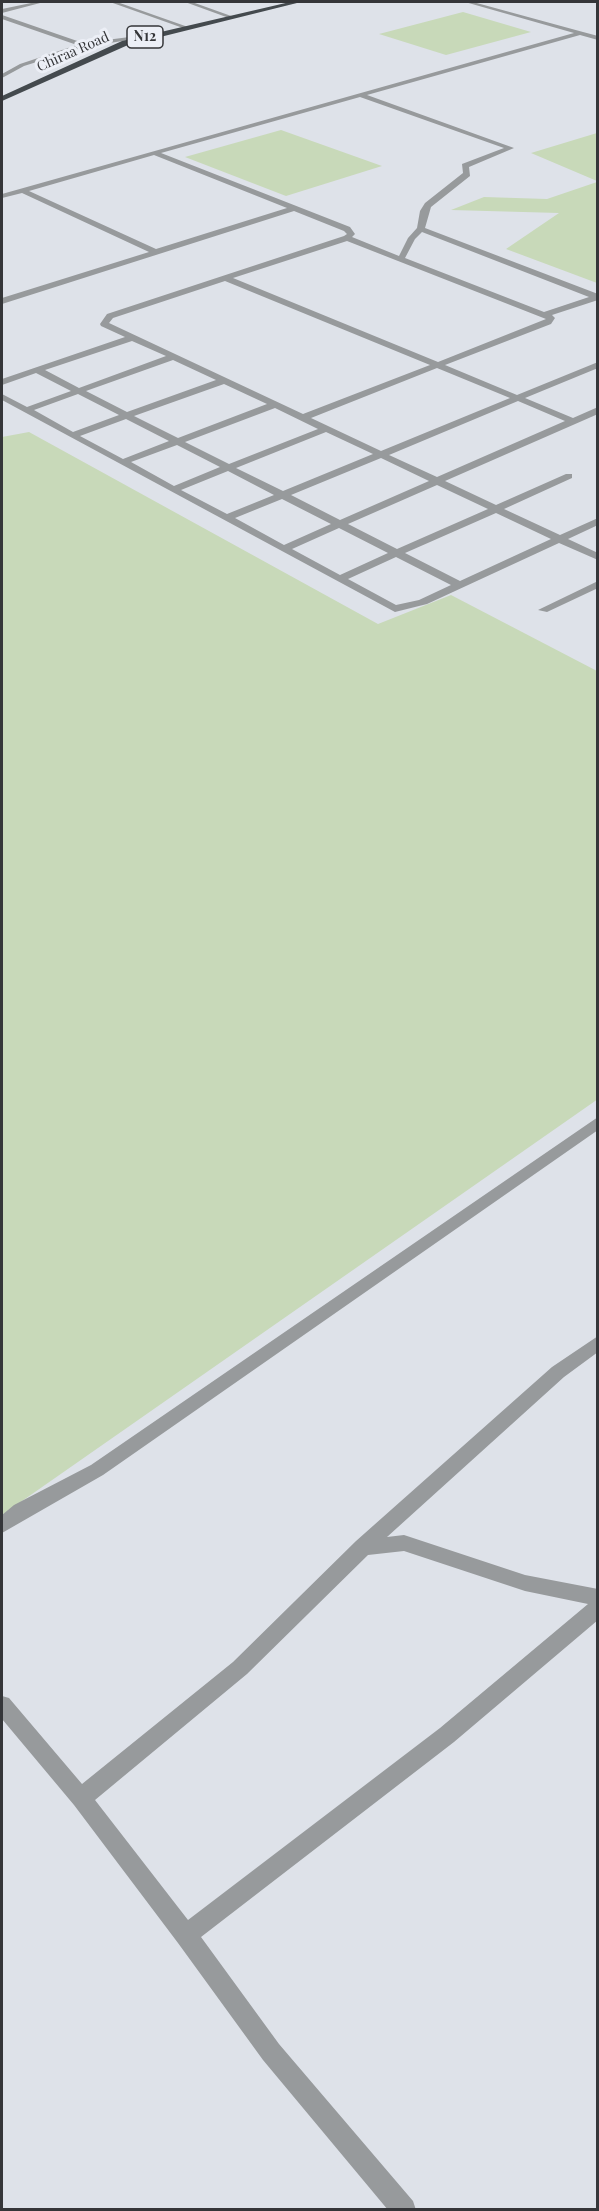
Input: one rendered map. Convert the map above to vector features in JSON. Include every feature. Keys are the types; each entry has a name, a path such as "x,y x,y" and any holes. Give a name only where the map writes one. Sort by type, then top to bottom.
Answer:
{"highway":[{"name":"Chiraa Road","path":"2,99 108,50 145,37 297,2"}],"street":[{"path":"2,11 41,2"},
{"path":"113,2 185,27"},
{"path":"188,2 231,17"},
{"path":"468,2 597,38"},
{"path":"487,7 507,2"},
{"path":"2,17 83,45"},
{"path":"2,196 581,33"},
{"path":"2,75 22,65 83,45 145,37"},
{"path":"359,95 510,148 465,166 467,174 439,195 424,211 421,229 412,238 401,259"},
{"path":"154,153 351,232 346,238 105,319 104,324 597,557"},
{"path":"22,190 156,252"},
{"path":"2,301 294,208"},
{"path":"421,229 597,297 545,315"},
{"path":"302,418 548,322 551,318 346,238"},
{"path":"225,278 573,421"},
{"path":"2,382 131,338"},
{"path":"26,410 172,357"},
{"path":"227,518 597,365"},
{"path":"37,370 459,585"},
{"path":"73,435 222,381"},
{"path":"2,396 395,609 423,602 597,521"},
{"path":"123,462 274,405"},
{"path":"283,549 597,410"},
{"path":"174,489 326,429"},
{"path":"339,579 569,476"},
{"path":"543,610 597,584"},
{"path":"2,1525 20,1510 97,1470 597,1122"},
{"path":"81,1798 240,1668 363,1547 558,1372 597,1342"},
{"path":"363,1547 404,1543 525,1583 597,1598"},
{"path":"186,1935 447,1735 597,1608"},
{"path":"2,1705 81,1798 186,1935 271,2052 404,2210"}],"green space":[{"path":"463,12 531,32 446,55 379,34"},
{"path":"281,130 382,166 286,196 185,157"},
{"path":"597,133 597,181 531,153"},
{"path":"597,182 597,283 506,249 559,213 451,210 484,197 547,199"},
{"path":"29,432 378,624 451,595 597,671 598,1099 2,1515 2,437"}]}
